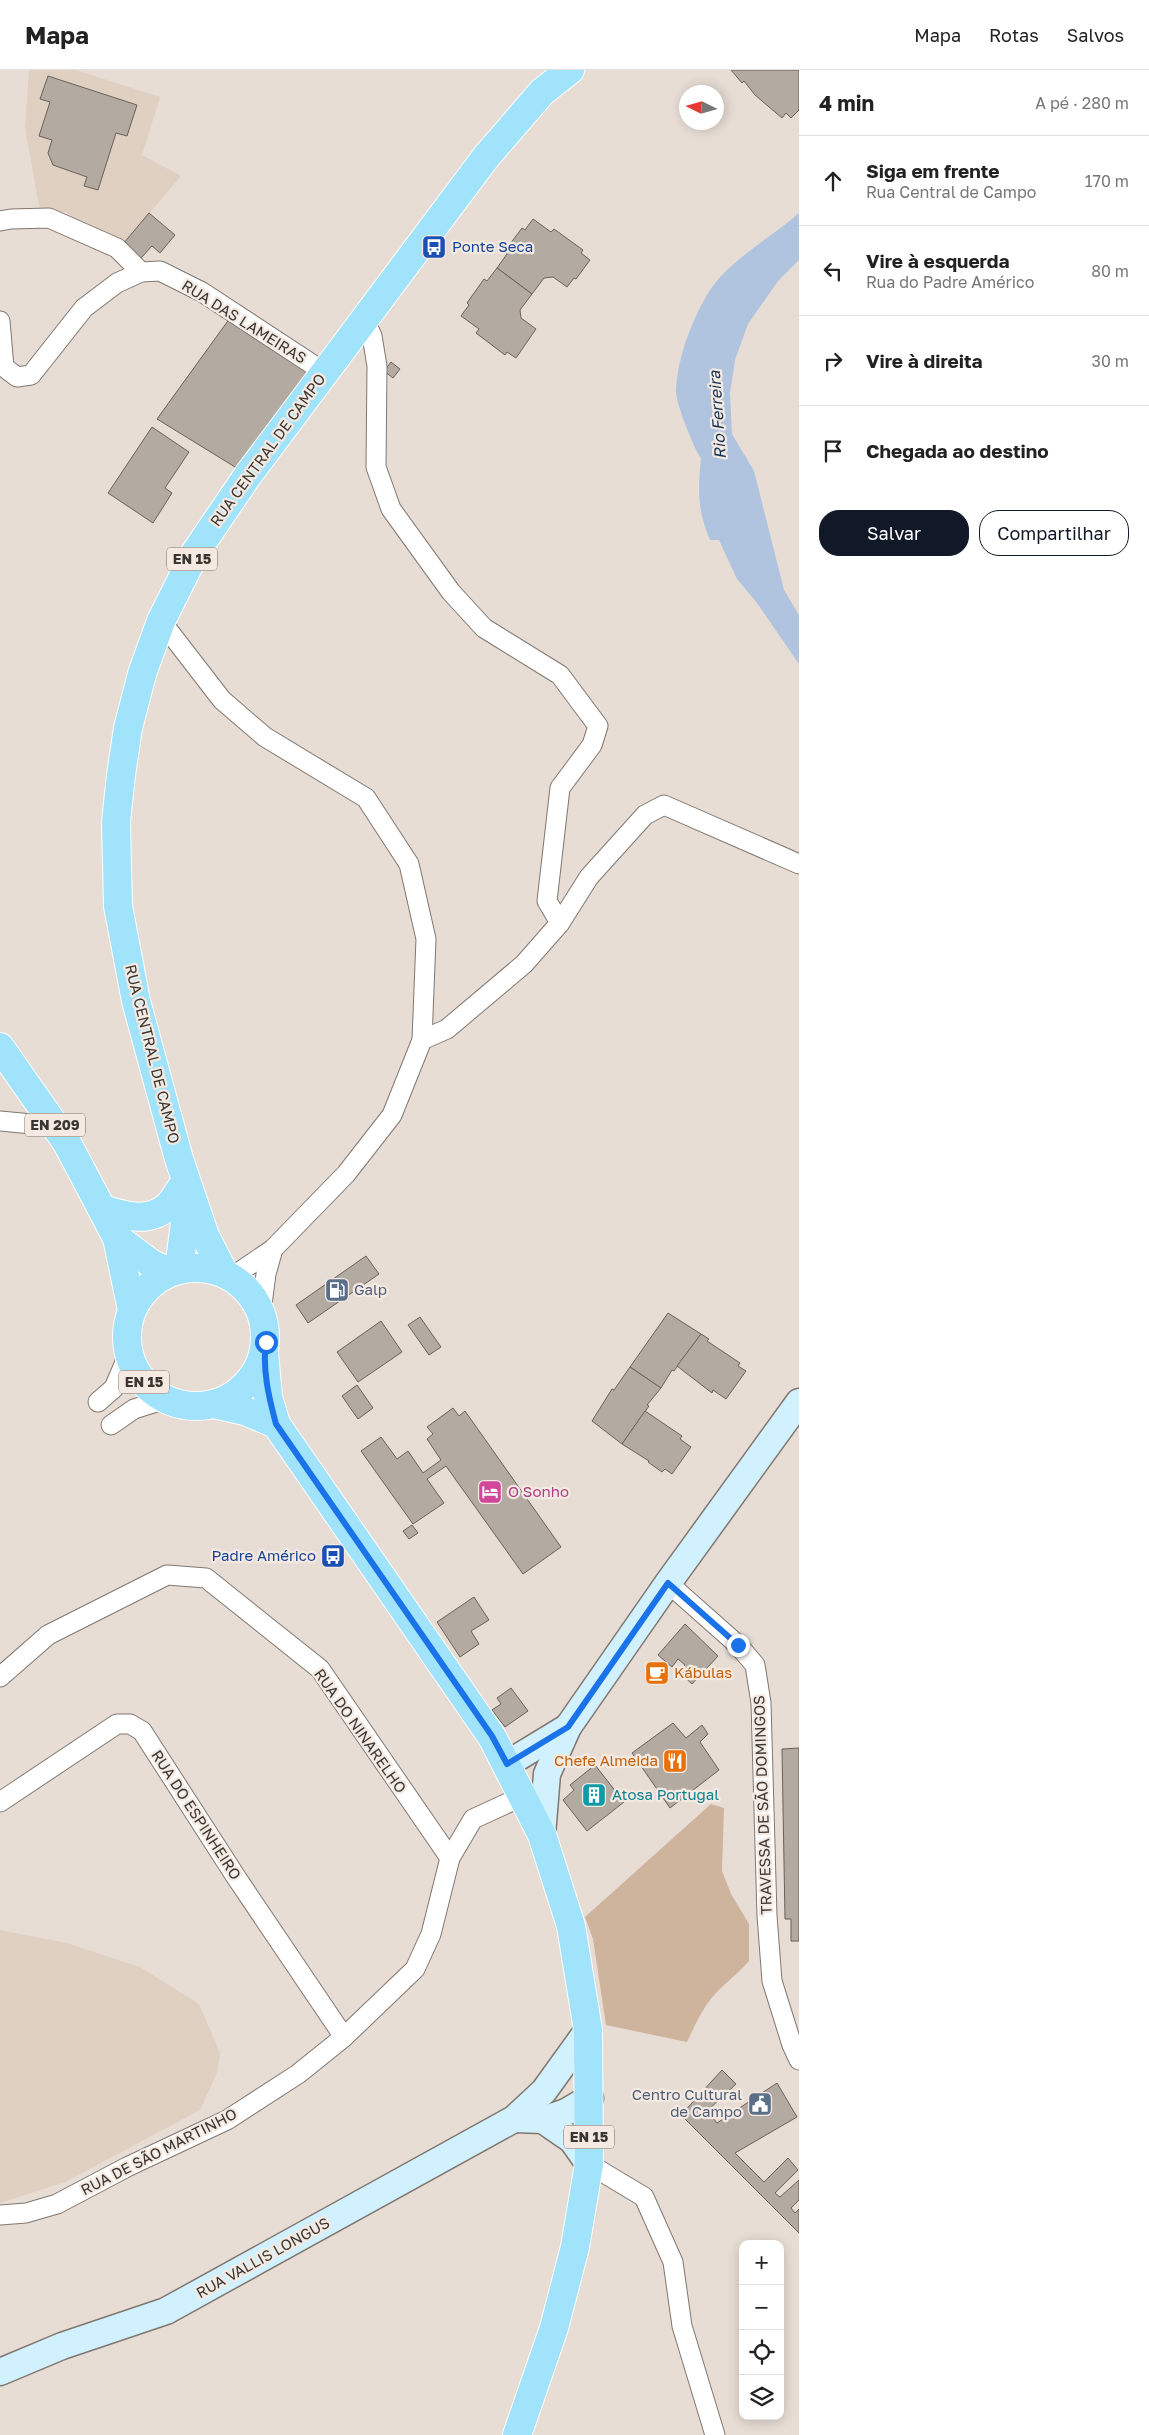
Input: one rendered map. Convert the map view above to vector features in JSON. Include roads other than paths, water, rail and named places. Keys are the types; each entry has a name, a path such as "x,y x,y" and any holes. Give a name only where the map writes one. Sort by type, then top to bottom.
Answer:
{"main road":[{"name":"RUA CENTRAL DE CAMPO","path":"228,1275 205,1236 179,1159 136,1001 118,906 116,822 128,728 142,674 161,621 195,554 248,475 486,157 542,92 570,70"},
{"name":"EN 209","path":"0,1047 67,1143 117,1238 132,1310"},
{"name":"EN 15","path":"179,1159 185,1223 175,1271 148,1287 132,1310 127,1339 133,1365 146,1385 166,1399 181,1405 197,1406 214,1404 231,1397 246,1385 258,1370 264,1352"},
{"path":"102,1209 127,1217 148,1217 166,1207 181,1188"},
{"name":"EN 209","path":"117,1238 152,1264 175,1271"},
{"path":"175,1271 194,1267 228,1275"},
{"name":"EN 15","path":"228,1275 254,1298 261,1312 266,1332 264,1352 268,1397 276,1424 492,1736 542,1835 570,1926 588,2030 589,2164 575,2247 554,2328 516,2435"},
{"name":"EN 15","path":"214,1404 245,1411 276,1424"}],"street":[{"path":"0,221 49,218 117,248 142,272 117,283 84,308 31,375 17,377 4,367 0,321"},
{"name":"RUA DAS LAMEIRAS","path":"142,272 160,271 202,292 324,372"},
{"path":"364,319 372,336 376,366 376,467 391,509 451,592 484,628 560,675 598,726 592,745 560,788 547,901 560,922"},
{"path":"161,621 222,700 265,737 366,798 409,864 426,939 422,1040 392,1115 346,1174 273,1249 228,1275"},
{"path":"422,1040 446,1029 524,964 560,922 589,877 645,815 664,805 799,864"},
{"path":"0,1121 42,1125 54,1123"},
{"path":"261,1312 266,1274 273,1249"},
{"path":"98,1402 114,1388 129,1353"},
{"path":"111,1425 134,1409 166,1399"},
{"path":"516,1781 568,1727 668,1583 799,1402"},
{"name":"RUA DO NINARELHO","path":"0,1676 48,1635 168,1575 206,1578 320,1670 450,1858"},
{"name":"TRAVESSA DE SÃO DOMINGOS","path":"668,1583 738,1645 755,1665 761,1703 766,1906 772,1981 792,2045 799,2060"},
{"name":"RUA DO ESPINHEIRO","path":"0,1802 117,1724 130,1724 142,1731 236,1877 344,2037"},
{"path":"542,1835 547,1774 568,1727"},
{"path":"516,1781 547,1774"},
{"name":"RUA DE SÃO MARTINHO","path":"0,2215 26,2213 58,2204 127,2167 227,2120 298,2074 344,2037 415,1969 431,1934 450,1858 473,1819 516,1781"},
{"name":"RUA VALLIS LONGUS","path":"0,2372 62,2346 166,2311 514,2119 544,2091 588,2030"},
{"path":"544,2091 566,2091 590,2098"},
{"path":"514,2119 543,2120 566,2112 590,2098"},
{"path":"543,2120 572,2140 589,2164 644,2197 673,2262 682,2326 715,2435"}],"water":[{"name":"Rio Ferreira","path":"799,213 799,260 778,281 748,324 735,360 730,393 732,434 754,471 784,590 799,615 799,664 757,603 737,579 719,540 710,540 701,509 699,480 701,458 678,404 676,390 677,377 687,338 697,313 710,290 740,258"}],"place":[{"name":"Ponte Seca","path":"434,247"},
{"name":"Galp","path":"337,1290"},
{"name":"O Sonho","path":"490,1492"},
{"name":"Padre Américo","path":"333,1556"},
{"name":"Kábulas","path":"657,1673"},
{"name":"Chefe Almeida","path":"675,1761"},
{"name":"Atosa Portugal","path":"594,1795"},
{"name":"Centro Cultural de Campo","path":"760,2104"}]}
